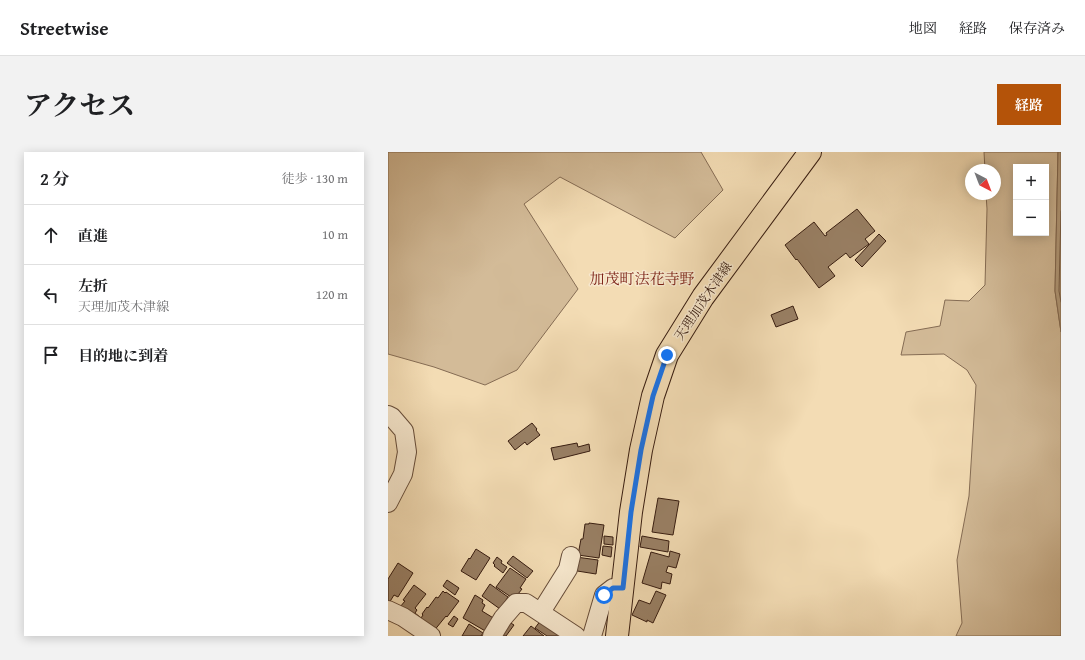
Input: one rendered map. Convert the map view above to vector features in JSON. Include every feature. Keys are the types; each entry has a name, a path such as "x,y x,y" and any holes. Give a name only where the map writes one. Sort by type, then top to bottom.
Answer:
{"main road":[{"name":"天理加茂木津線","path":"617,636 631,512 641,450 653,396 667,355 702,297 810,152"}],"street":[{"path":"388,415 392,416 404,432 407,452 403,474 388,503"},
{"path":"541,612 568,569 571,556"},
{"path":"592,636 604,595 613,588 623,588"},
{"path":"492,636 503,618 516,603 526,603 576,636"},
{"path":"388,610 403,616 431,636"}],"shaded area":[{"path":"388,152 701,152 723,190 675,238 560,177 524,204 578,289 517,370 485,385 434,367 388,354"},
{"path":"984,152 1058,152 1055,291 1061,332 1061,636 956,636 962,623 957,560 969,496 976,385 967,370 944,354 901,355 906,332 940,326 945,300 969,301 985,285 986,200 1001,200 1001,164 985,164"}],"water":[{"path":"1058,152 1061,152 1061,332 1055,291"}],"building":[{"path":"857,209 875,231 865,239 869,244 850,258 846,253 828,267 835,276 819,288 785,245 814,222 825,236 827,235 826,233"},
{"path":"879,234 886,241 862,267 855,260"},
{"path":"793,306 798,319 776,327 771,315"},
{"path":"532,423 540,435 527,445 525,442 515,450 508,441"},
{"path":"577,443 578,447 589,444 590,451 554,460 551,448"},
{"path":"658,498 679,501 673,535 652,532"},
{"path":"589,523 604,525 599,558 578,555 581,539 583,539 585,524"},
{"path":"604,536 613,537 613,545 604,544"},
{"path":"642,536 669,541 668,552 640,547"},
{"path":"603,546 612,547 611,557 602,555"},
{"path":"476,549 490,558 476,580 461,571"},
{"path":"670,551 680,554 676,568 668,566 666,572 672,574 670,584 662,582 661,589 642,583 651,552 669,557"},
{"path":"513,556 533,571 527,578 507,563"},
{"path":"497,557 502,561 501,563 507,567 503,573 494,566 495,565 493,563"},
{"path":"576,557 598,560 596,574 571,570"},
{"path":"398,563 413,573 398,597 394,595 389,603 388,579"},
{"path":"510,568 526,579 520,588 522,589 514,599 496,587"},
{"path":"447,580 459,588 455,595 443,586"},
{"path":"490,584 508,597 500,609 482,596"},
{"path":"414,585 426,594 415,608 417,610 415,613 421,618 427,607 428,608 436,597 438,598 443,591 459,601 433,632 400,607 405,601 403,600"},
{"path":"656,591 666,595 653,623 647,620 647,622 632,615 639,600 650,604"},
{"path":"475,595 483,600 482,603 485,605 482,611 495,619 487,632 463,618"},
{"path":"454,616 458,619 453,627 448,624"},
{"path":"541,620 562,636 547,636 535,628"},
{"path":"509,622 514,625 506,636 496,636"},
{"path":"469,624 483,633 481,636 462,636"},
{"path":"531,626 544,636 523,636"}],"district":[{"name":"加茂町法花寺野","path":"642,278"}],"route":[{"path":"604,595 613,588 623,588 631,512 641,450 653,396 667,355"}]}
